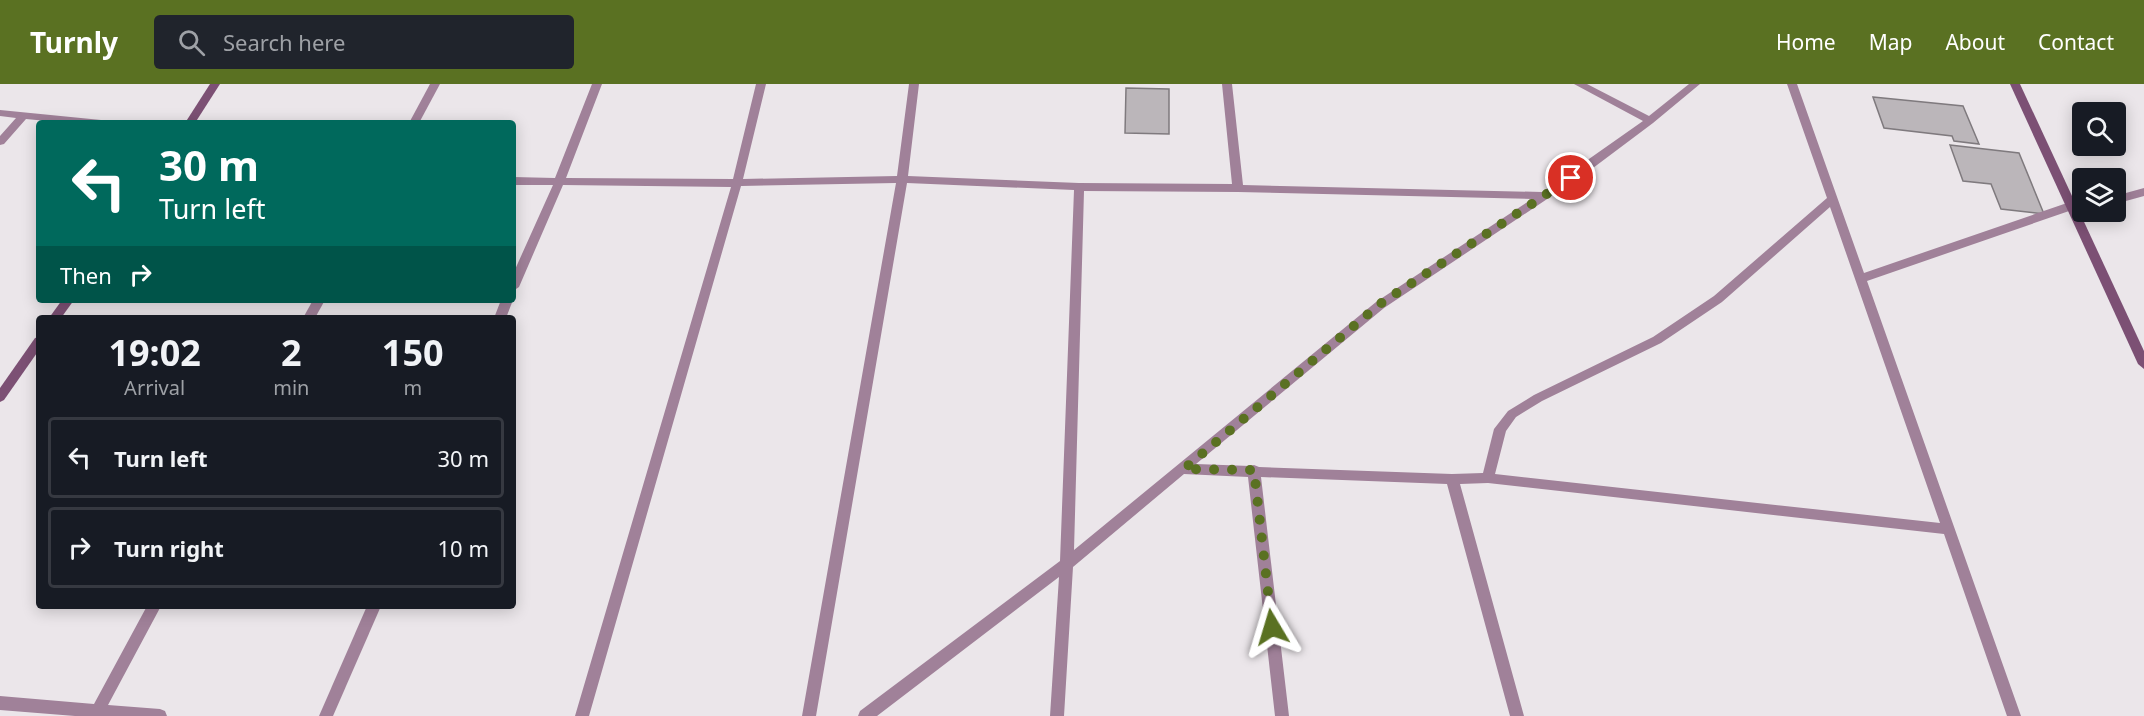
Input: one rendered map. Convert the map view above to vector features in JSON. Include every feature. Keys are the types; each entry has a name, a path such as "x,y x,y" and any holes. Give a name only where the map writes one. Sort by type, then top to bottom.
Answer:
{"street":[{"path":"192,120 216,84"},
{"path":"416,120 435,84"},
{"path":"516,280 559,182 597,84"},
{"path":"582,716 737,183 760,84"},
{"path":"809,716 902,179 914,84"},
{"path":"1227,84 1238,188"},
{"path":"1579,84 1650,121"},
{"path":"865,716 1067,564 1380,304 1544,196 1650,121 1695,84"},
{"path":"1792,84 2014,716"},
{"path":"2015,84 2072,195"},
{"path":"0,113 68,120"},
{"path":"0,142 23,116"},
{"path":"516,181 737,183 902,179 1078,187 1238,188 1544,196"},
{"path":"1057,716 1067,564 1078,187"},
{"path":"2126,197 2144,192"},
{"path":"1488,478 1500,429 1512,414 1538,398 1657,340 1718,299 1832,199"},
{"path":"1860,279 2072,207"},
{"path":"2084,222 2144,364"},
{"path":"0,397 36,345"},
{"path":"1184,469 1452,479 1488,478 1947,529"},
{"path":"1254,470 1282,716"},
{"path":"1452,479 1517,716"},
{"path":"97,712 152,609"},
{"path":"326,716 373,609"},
{"path":"0,704 160,716"}],"building":[{"path":"1126,88 1169,89 1169,134 1125,133"},
{"path":"1873,97 1963,106 1979,144 1954,141 1952,136 1884,128"},
{"path":"1950,145 2019,153 2044,214 2001,209 1991,184 1963,181"}],"route":[{"path":"1272,627 1254,470 1184,469 1380,304 1571,178"}]}
